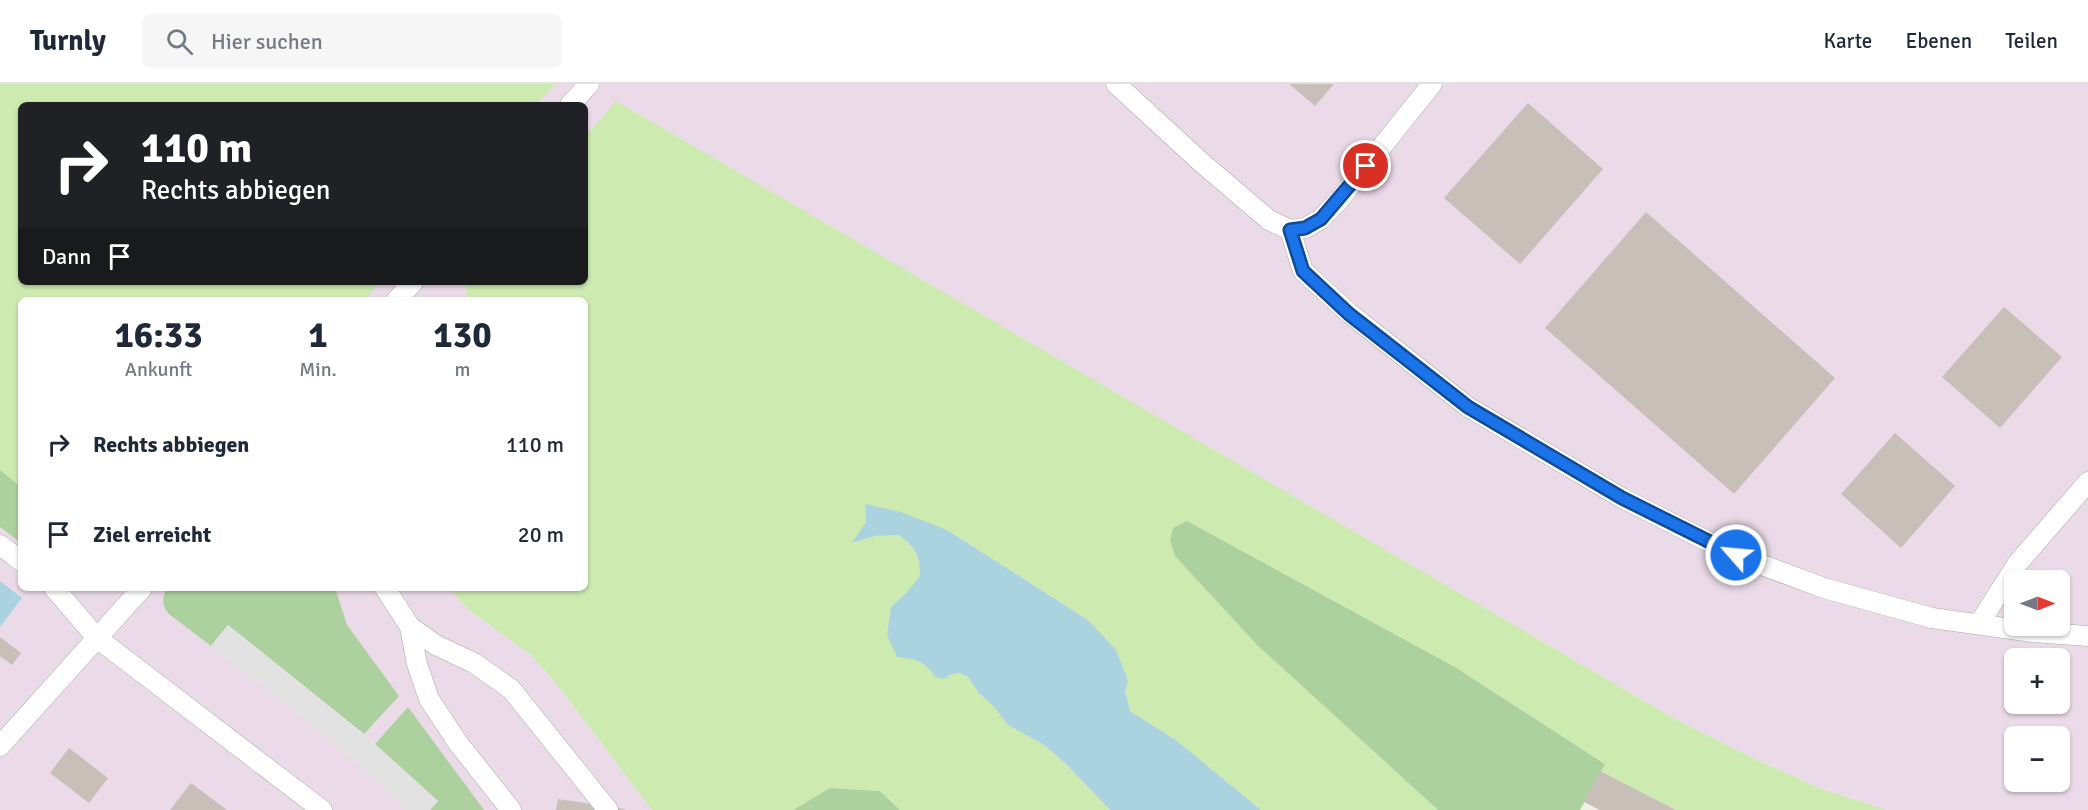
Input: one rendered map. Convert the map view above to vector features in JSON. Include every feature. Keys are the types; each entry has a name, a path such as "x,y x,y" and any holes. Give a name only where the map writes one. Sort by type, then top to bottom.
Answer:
{"lane":[{"path":"573,102 589,84"},
{"path":"1116,84 1202,163 1269,220 1290,230 1305,228 1321,219 1340,199 1432,84"},
{"path":"1290,230 1303,271 1349,314 1468,407 1622,498 1736,555 1824,588 1932,618 2033,632 2088,636"},
{"path":"400,297 410,285"},
{"path":"1979,624 2017,564 2088,482"},
{"path":"0,545 18,559"},
{"path":"57,591 97,638 322,810"},
{"path":"0,746 139,591"},
{"path":"386,591 410,627 436,645 474,663 511,690 609,810"},
{"path":"410,627 417,664 429,699 458,743 511,810"}],"shaded area":[{"path":"555,84 2088,84 2088,810 1887,810 1822,789 1759,761 1675,719 616,102 588,134 588,102 539,102"},
{"path":"378,285 465,285 467,297 368,297"},
{"path":"0,470 18,485 18,591 452,591 469,610 531,655 556,683 652,810 0,810"},
{"path":"228,625 364,734 438,801 430,810 408,810 328,738 211,646"}],"green space":[{"path":"0,84 555,84 539,102 18,102 18,285 378,285 368,297 18,297 18,485 0,470"},
{"path":"616,101 1675,719 1759,761 1822,789 1887,810 1676,810 1600,771 1604,763 1455,667 1187,521 1170,540 1175,556 1257,645 1438,810 1261,810 1176,740 1130,711 1125,690 1088,620 947,530 865,504 866,522 853,543 875,536 899,535 910,544 918,557 920,576 891,607 911,658 930,668 935,677 959,673 968,677 978,692 1008,725 1044,745 1067,765 1110,810 900,810 880,791 830,788 793,810 652,810 556,683 531,655 469,610 452,591 588,591 588,297 467,297 465,285 588,285 588,134"},
{"path":"0,470 18,485 18,541 0,527"},
{"path":"1187,521 1455,667 1605,764 1580,810 1438,810 1257,645 1175,556 1170,540 1173,528"},
{"path":"166,591 336,591 347,625 399,696 364,734 228,625 211,646 169,614 163,598"},
{"path":"408,707 484,810 430,810 438,801 375,744"},
{"path":"830,788 880,791 900,810 793,810"}],"water":[{"path":"865,504 901,512 947,530 1088,620 1116,650 1128,681 1125,690 1130,711 1176,740 1261,810 1110,810 1067,765 1044,745 1008,725 978,692 968,677 959,673 949,675 944,679 935,677 919,662 897,657 887,635 891,607 920,576 919,562 916,552 899,535 875,536 852,543 866,522"},
{"path":"0,581 22,598 0,627"}],"building":[{"path":"1289,84 1334,84 1315,106"},
{"path":"1528,103 1603,169 1520,264 1444,198"},
{"path":"1646,212 1835,378 1734,494 1545,328"},
{"path":"2004,307 2062,357 2000,428 1942,377"},
{"path":"1895,433 1955,486 1901,548 1841,494"},
{"path":"0,637 21,653 12,665 0,656"},
{"path":"69,748 108,778 89,803 50,773"},
{"path":"1600,771 1676,810 1600,810 1584,802"},
{"path":"191,783 227,810 170,810"},
{"path":"558,799 625,809 556,810"}],"route":[{"path":"1366,166 1321,219 1305,228 1290,230 1303,271 1349,314 1468,407 1622,498 1736,555"}]}
